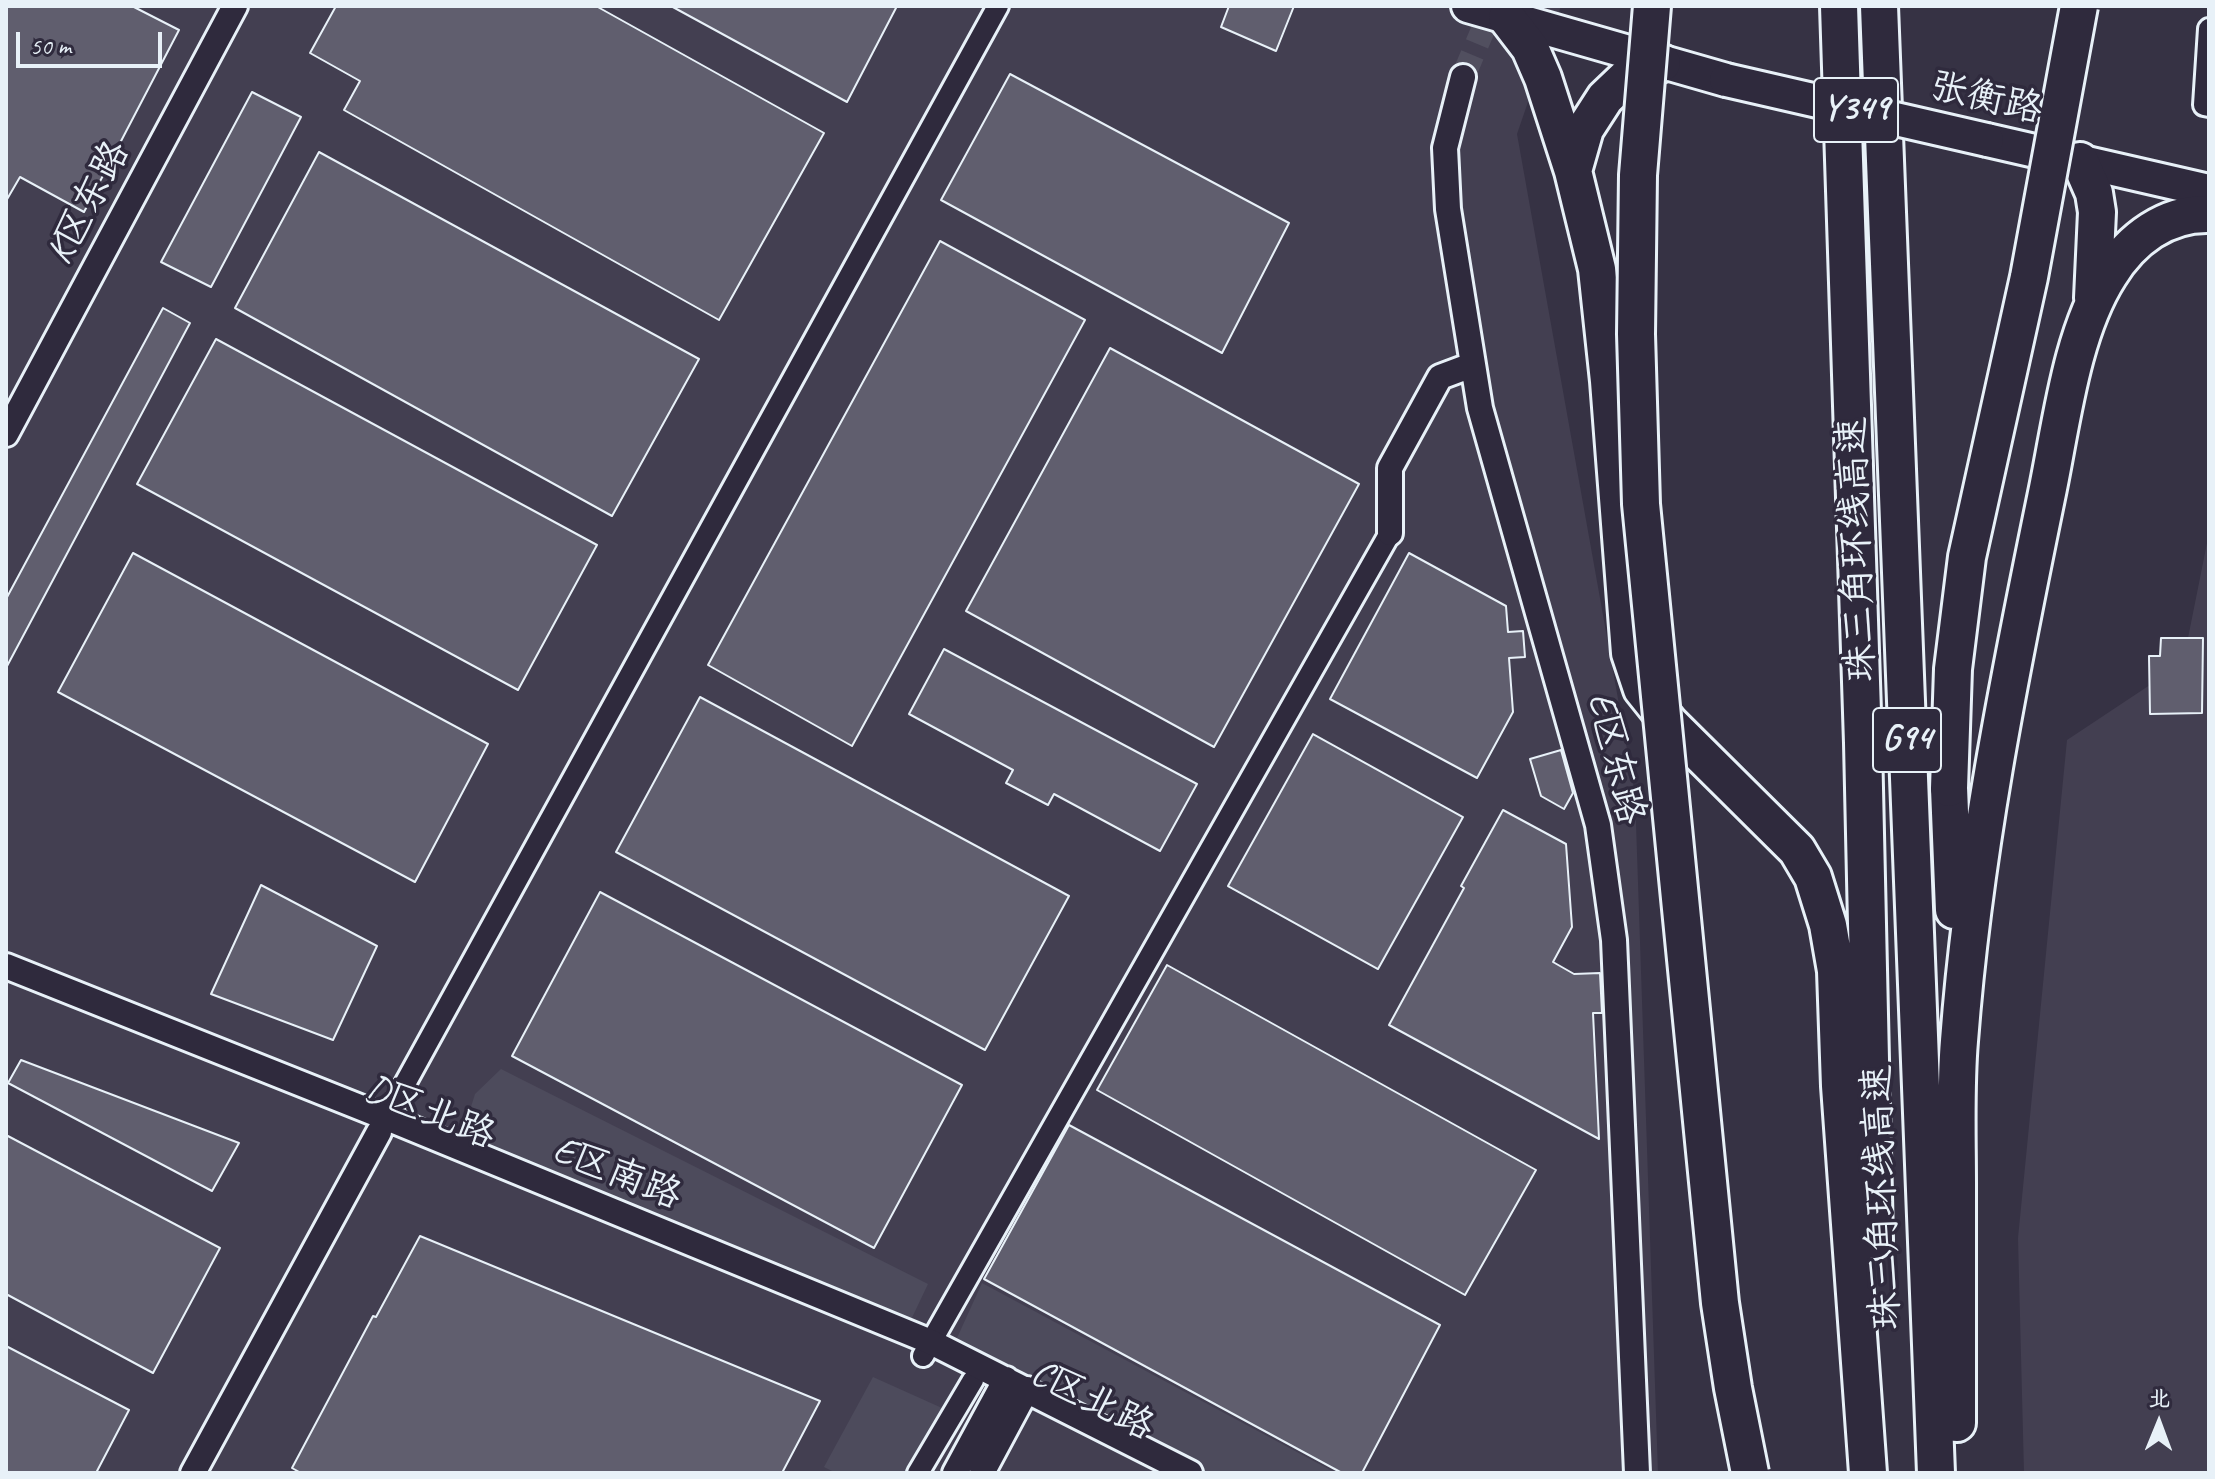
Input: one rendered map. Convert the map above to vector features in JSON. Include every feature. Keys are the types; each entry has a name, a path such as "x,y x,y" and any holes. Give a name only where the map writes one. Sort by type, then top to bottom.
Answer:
{"highway":[{"path":"1652,6 1637,191 1636,334 1641,504 1720,1303 1750,1473"},
{"name":"珠三角环线高速","path":"1839,6 1863,728 1879,1473"},
{"name":"珠三角环线高速","path":"1879,6 1936,1473"},
{"path":"1957,1473 1959,1044 1949,788 1953,669 1967,557 2029,277 2079,6"},
{"path":"1507,18 1530,48 1543,78 1573,171 1597,269 1630,653 1642,689 1670,724 1797,850 1813,877 1828,925 1836,971 1840,1086 1868,1473"},
{"path":"1573,171 1585,129 1605,98 1626,78 1662,63"},
{"path":"2080,161 2094,193 2097,212 2092,308"},
{"path":"1959,1044 1977,865 1993,763 2075,361 2092,308 2109,275 2129,249 2168,220 2209,214"}],"main road":[{"name":"张衡路","path":"1468,6 1726,80 2209,191"}],"street":[{"name":"K区东路","path":"6,434 235,6"},
{"path":"193,1473 998,6"},
{"path":"2209,29 2204,105 2209,106"},
{"name":"E区东路","path":"1463,77 1445,148 1448,209 1472,365 1480,408 1598,825 1614,940 1637,1473"},
{"path":"1013,1391 973,1380 927,1349 1390,533 1390,468 1440,377 1472,365"},
{"name":"E区南路","path":"6,966 382,1126 927,1349 1190,1473"},
{"name":"D区北路","path":"6,983 382,1126"},
{"path":"918,1473 973,1380"},
{"path":"955,1473 1013,1391"},
{"path":"982,1473 1013,1391"},
{"name":"C区北路","path":"1013,1391 1153,1473"}],"shaded area":[{"path":"6,6 1561,6 1517,134 1635,794 1658,1473 6,1473"},
{"path":"2209,533 2209,1473 2024,1473 2018,1238 2067,740 2183,663"},
{"path":"501,1069 928,1284 908,1326 475,1143 465,1126 475,1094"},
{"path":"982,1283 1336,1473 1207,1473 957,1338"},
{"path":"873,1377 942,1408 906,1473 836,1473 824,1467"}],"building":[{"path":"6,6 132,6 179,30 84,212 20,177 6,201"},
{"path":"336,6 596,6 824,133 719,320 344,110 360,81 310,53"},
{"path":"671,6 897,6 847,102"},
{"path":"1229,6 1294,6 1276,51 1221,27"},
{"path":"1010,74 1289,223 1222,353 941,200"},
{"path":"252,92 301,117 211,287 161,262"},
{"path":"319,152 699,359 612,516 235,308"},
{"path":"940,241 1085,320 852,746 708,665"},
{"path":"163,308 190,323 6,668 6,599"},
{"path":"216,339 597,545 518,690 137,484"},
{"path":"1110,348 1359,484 1214,747 966,611"},
{"path":"133,553 488,744 415,882 58,692"},
{"path":"1409,553 1506,606 1508,632 1523,631 1525,657 1509,658 1513,712 1477,778 1330,699"},
{"path":"2161,638 2203,638 2202,713 2150,714 2149,656 2160,656"},
{"path":"944,649 1197,784 1160,851 1054,794 1048,805 1006,783 1013,770 909,714"},
{"path":"700,697 1069,896 985,1050 616,852"},
{"path":"1313,734 1463,817 1378,969 1228,886"},
{"path":"1561,750 1573,793 1564,809 1541,796 1530,759"},
{"path":"1503,810 1566,844 1572,927 1553,962 1574,974 1600,973 1602,1013 1593,1013 1599,1139 1389,1025"},
{"path":"261,885 377,946 333,1040 211,994"},
{"path":"600,892 962,1085 874,1248 512,1056"},
{"path":"1167,965 1536,1170 1465,1295 1097,1090"},
{"path":"21,1060 239,1143 212,1191 8,1083"},
{"path":"1069,1125 1440,1325 1362,1473 1342,1473 984,1279"},
{"path":"6,1135 220,1248 153,1373 6,1294"},
{"path":"420,1236 820,1401 782,1473 301,1473 292,1468 373,1316 376,1317"},
{"path":"6,1346 129,1410 96,1473 6,1473"}],"tunnel":[{"path":"1463,77 1493,6"}]}
